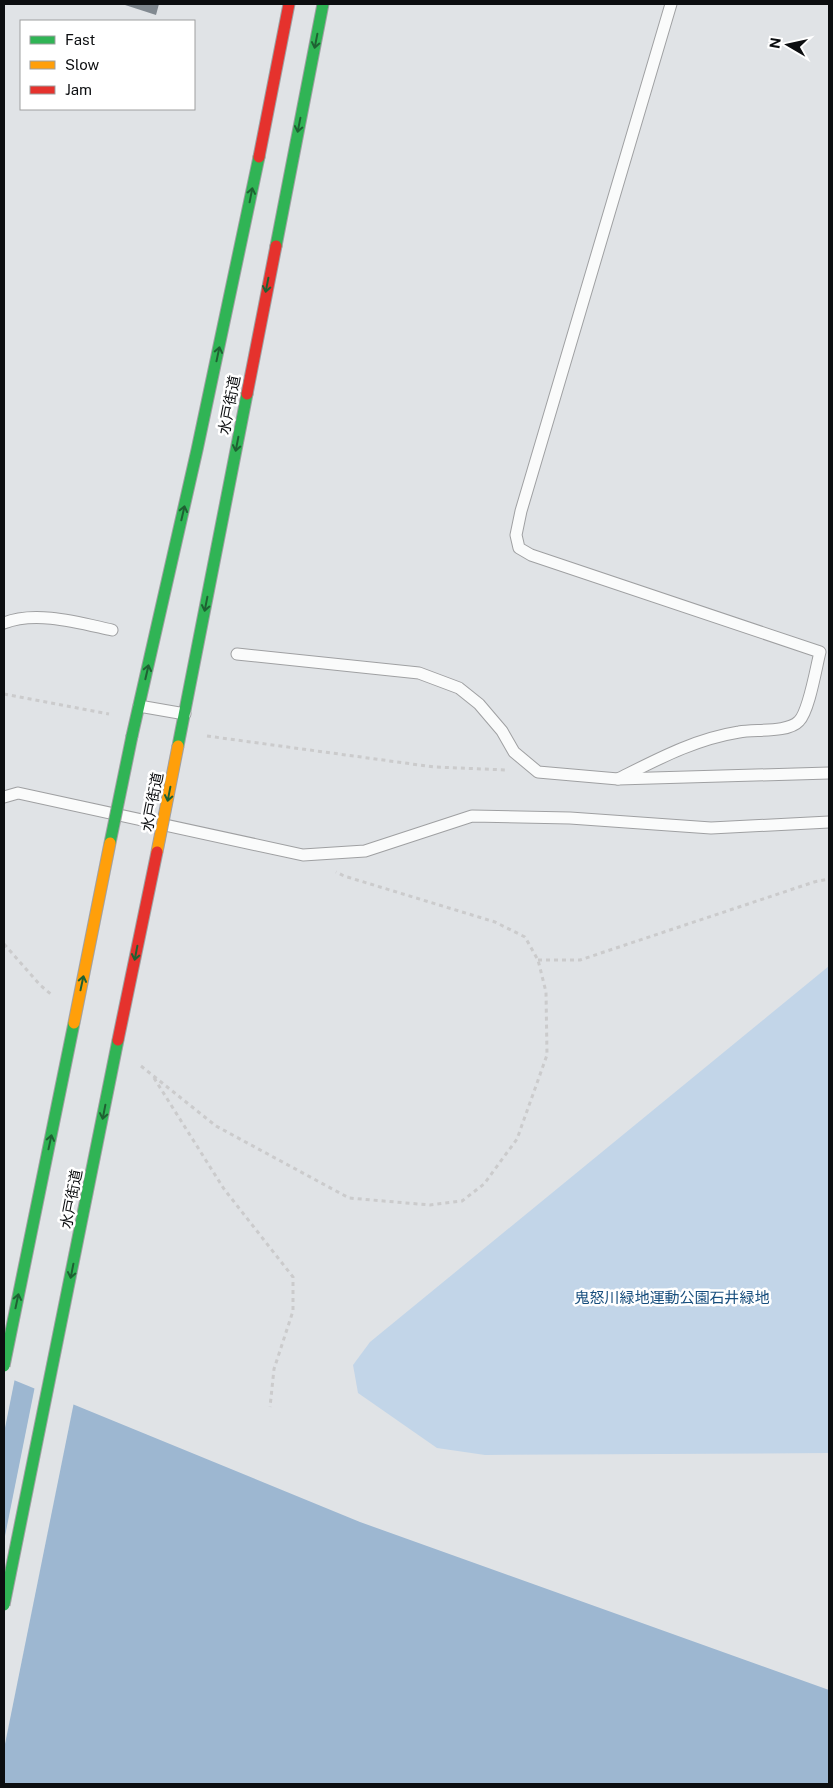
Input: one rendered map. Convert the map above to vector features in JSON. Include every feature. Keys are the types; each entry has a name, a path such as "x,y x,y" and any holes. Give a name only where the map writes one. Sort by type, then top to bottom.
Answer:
{"highway":[{"name":"水戸街道","path":"4,1366 132,736 199,440 249,206 289,4"},
{"name":"水戸街道","path":"4,1605 185,714 323,4"}],"lane":[{"path":"618,779 686,746 724,734 784,728 798,723 804,714 820,652 531,555 519,548 516,535 521,511 671,4"},
{"path":"4,623 30,618 65,620 112,630"},
{"path":"237,654 419,673 443,681 459,688 479,704 502,731 514,752 538,772 618,779 829,773"},
{"path":"139,706 185,714"},
{"path":"4,797 18,793 303,854 365,851 472,816 570,818 711,828 829,822"}],"path":[{"path":"4,694 111,715"},
{"path":"204,735 434,767 538,772"},
{"path":"216,1126 349,1198 430,1205 462,1201 484,1184 517,1139 547,1055 546,992 538,960 525,937 495,922 336,872"},
{"path":"538,960 580,960 814,882 829,879"},
{"path":"152,1075 224,1189 293,1277 293,1311 274,1369 270,1407"}],"green space":[{"name":"鬼怒川緑地運動公園石井緑地","path":"829,966 829,1453 485,1455 437,1448 358,1393 353,1365 370,1342"}],"shaded area":[{"path":"4,1376 360,1522 829,1690 829,1784 4,1784"}],"pier":[{"path":"4,1374 15,1378 4,1433"},
{"path":"35,1386 74,1402 4,1749 4,1541"}],"building":[{"path":"122,4 159,4 156,15"}],"traffic: fast":[{"path":"276,246 323,4"},
{"path":"132,736 197,450 259,157"},
{"path":"178,746 247,394"},
{"path":"110,843 132,736"},
{"path":"4,1366 74,1023"},
{"path":"4,1605 118,1040"}],"traffic: jam":[{"path":"259,157 289,4"},
{"path":"247,394 276,246"},
{"path":"118,1040 157,852"}],"traffic: slow":[{"path":"157,852 178,746"},
{"path":"74,1023 110,843"}]}
